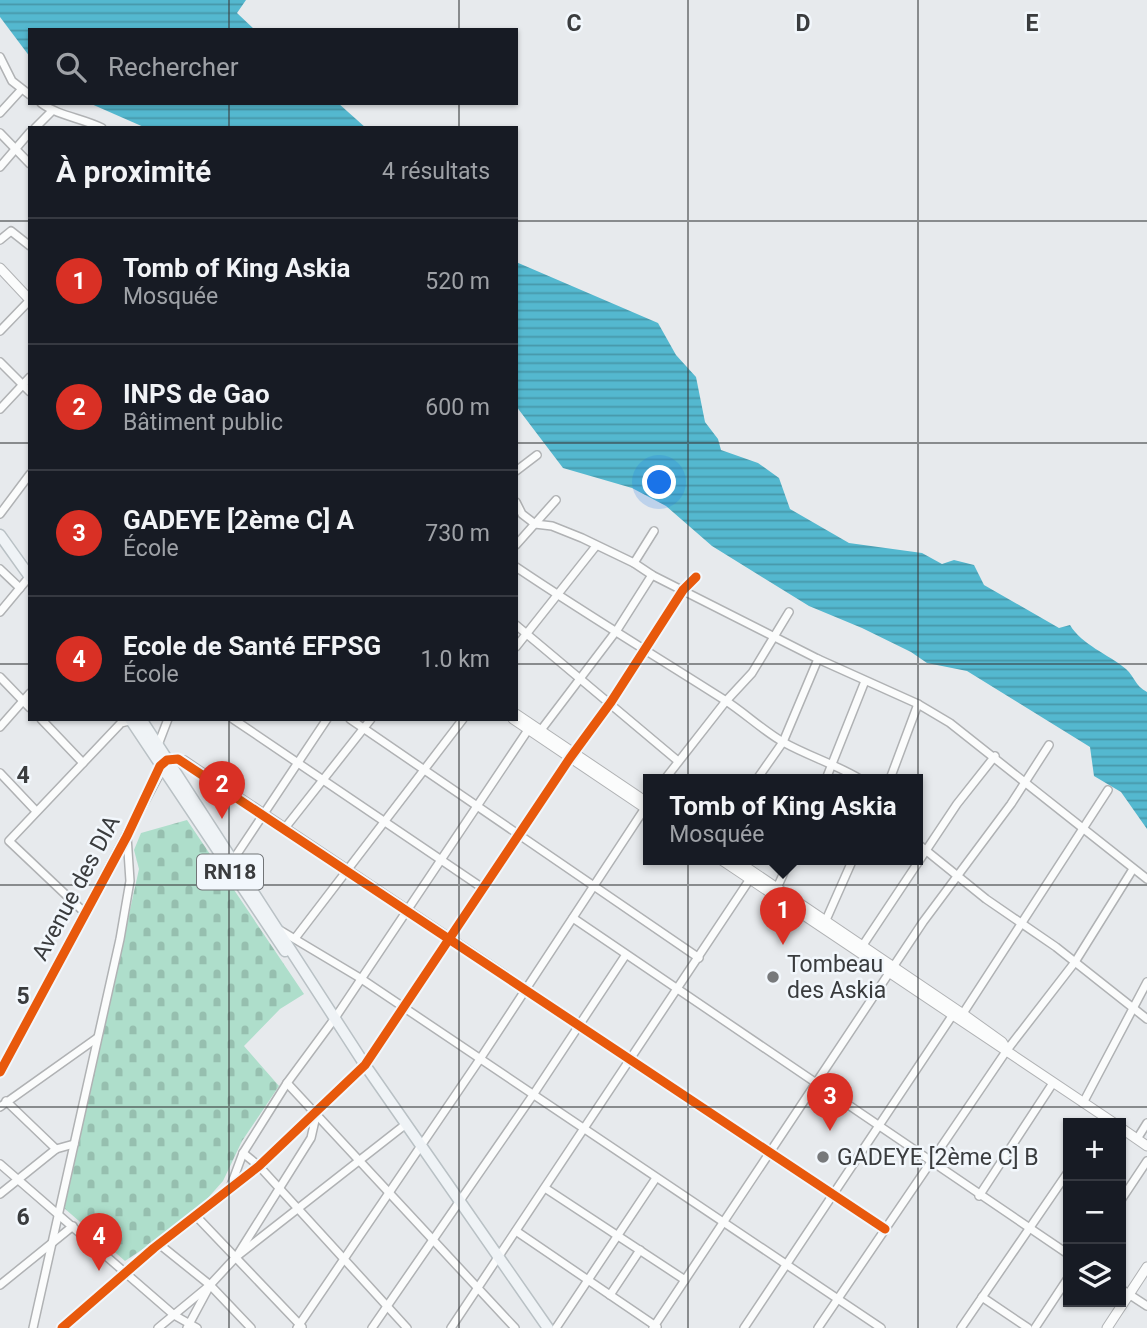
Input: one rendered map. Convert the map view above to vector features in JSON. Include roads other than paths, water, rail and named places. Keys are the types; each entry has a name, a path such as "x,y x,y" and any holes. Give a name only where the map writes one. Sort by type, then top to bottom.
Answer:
{"main road":[{"path":"0,535 28,573"},
{"name":"RN18","path":"131,721 158,745 164,763 277,941 335,1018"},
{"name":"RN18","path":"131,721 226,849 365,1065 548,1328"}],"street":[{"path":"0,57 12,81 28,94"},
{"path":"0,113 21,90"},
{"path":"44,105 52,111 73,115 98,126"},
{"path":"37,126 52,111"},
{"path":"0,133 28,162"},
{"path":"0,167 13,148 28,134"},
{"path":"0,240 11,231 18,233 28,244"},
{"path":"0,268 28,298"},
{"path":"0,331 28,302"},
{"path":"0,362 28,390"},
{"path":"0,409 28,379"},
{"path":"518,469 537,455"},
{"path":"0,514 28,477"},
{"path":"518,542 556,500"},
{"path":"518,506 522,514 535,524 552,526 635,563 652,575 818,659 918,704 995,756 1147,878"},
{"path":"635,563 654,531"},
{"path":"518,644 596,546"},
{"path":"518,568 617,630 643,652 726,701 783,742 833,763 852,774"},
{"path":"0,569 20,588"},
{"path":"541,730 617,630 652,575"},
{"path":"62,1328 159,1244 259,1166 316,1115 365,1065 520,837 571,755 611,702 683,590 696,577"},
{"path":"0,612 28,578"},
{"path":"669,774 726,701 752,673 789,612"},
{"path":"518,627 678,761"},
{"path":"761,774 783,742 818,659"},
{"path":"0,677 28,706"},
{"path":"828,774 865,681"},
{"path":"0,727 28,695"},
{"path":"892,774 918,704"},
{"path":"518,716 529,727 541,730 571,755"},
{"path":"43,721 83,763"},
{"path":"84,912 9,841 83,763 129,721"},
{"path":"158,745 166,721"},
{"path":"236,721 484,889"},
{"path":"233,860 326,721"},
{"path":"353,721 699,958"},
{"path":"285,828 320,780 369,721"},
{"path":"296,937 462,721"},
{"path":"517,721 643,803"},
{"path":"230,1189 243,1153 287,1083 335,1018 529,727"},
{"path":"516,1231 655,1327 957,874 1026,781 1049,744"},
{"path":"923,855 957,804 995,756"},
{"path":"164,763 184,761 578,1027 884,1229"},
{"name":"Avenue des DIA","path":"0,1072 164,763"},
{"path":"0,773 36,811"},
{"path":"744,1328 878,1127 1023,926 1108,790"},
{"path":"196,1216 300,1327 643,812"},
{"path":"33,1328 130,881 127,836"},
{"path":"923,848 1147,1019"},
{"path":"730,865 777,888 863,945 893,971"},
{"path":"740,865 752,877 957,1015 1002,1042 1007,1051 1101,1118"},
{"path":"777,888 787,865"},
{"path":"826,920 850,865"},
{"path":"863,945 916,865"},
{"path":"818,1328 1007,1051 1075,962 1133,869"},
{"path":"451,1328 752,877"},
{"path":"573,918 677,992 1063,1251"},
{"path":"278,929 296,937 360,978 881,1328"},
{"path":"372,1328 533,1096 625,956"},
{"path":"1083,1103 1147,982"},
{"path":"56,1149 3,1104 97,1038"},
{"path":"287,1083 515,1328"},
{"path":"979,1196 1053,1083"},
{"path":"236,1258 310,1138 316,1115"},
{"path":"1137,1139 1147,1123"},
{"path":"158,1328 210,1286 236,1258 406,1124"},
{"path":"1126,1131 1147,1146"},
{"path":"0,1194 56,1149 74,1144"},
{"path":"243,1153 259,1166 407,1328"},
{"path":"1126,1192 1147,1161"},
{"path":"0,1164 128,1272 174,1315 192,1326 210,1286"},
{"path":"556,1328 656,1178"},
{"path":"961,1328 1063,1179"},
{"path":"545,1188 685,1280"},
{"path":"0,1284 49,1246 61,1232 73,1226"},
{"path":"159,1244 210,1286 251,1328"},
{"path":"610,1295 640,1250"},
{"path":"1126,1290 1147,1267"},
{"path":"1035,1328 1063,1286"},
{"path":"1126,1292 1147,1307"},
{"path":"982,1297 1028,1328"},
{"path":"1107,1328 1117,1307"}],"water":[{"path":"0,0 246,0 237,13 253,28 28,28 28,54 0,17"},
{"path":"94,105 340,105 364,126 141,126"},
{"path":"518,263 658,323 676,355 696,377 705,422 718,439 721,450 758,463 779,478 790,509 849,543 922,553 942,564 954,560 974,565 984,585 1059,628 1070,625 1088,644 1126,669 1147,692 1147,829 1121,792 1094,776 1090,747 967,671 927,663 862,628 809,606 712,546 666,506 632,488 563,468 518,409"}],"place":[{"name":"INPS de Gao","path":"222,819"},
{"name":"Tomb of King Askia","path":"783,945"},
{"name":"Tombeau des Askia","path":"773,977"},
{"name":"GADEYE [2ème C] A","path":"830,1131"},
{"name":"GADEYE [2ème C] B","path":"823,1157"},
{"name":"Ecole de Santé EFPSG","path":"99,1271"}]}
